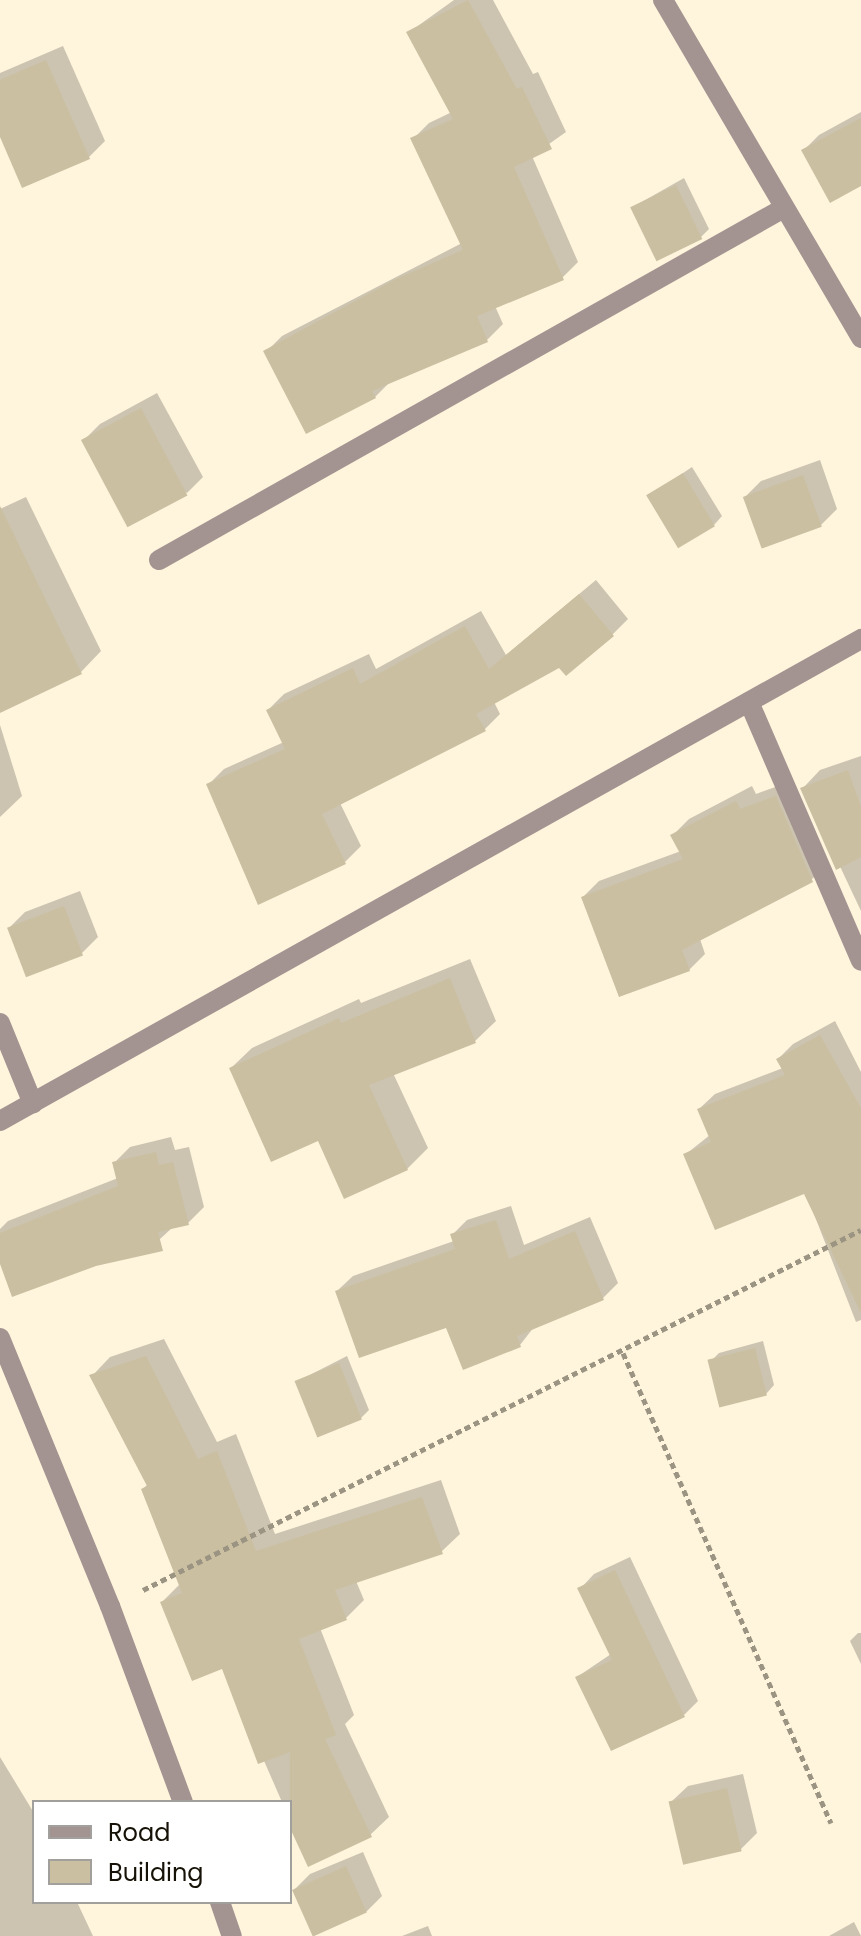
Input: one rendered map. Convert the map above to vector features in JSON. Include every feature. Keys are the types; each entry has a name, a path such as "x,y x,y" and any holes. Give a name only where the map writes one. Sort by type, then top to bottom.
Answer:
{"street":[{"path":"663,0 861,338"},
{"path":"159,560 784,208"},
{"path":"0,1121 861,639"},
{"path":"749,702 861,961"},
{"path":"0,1023 33,1104"},
{"path":"0,1338 110,1606 182,1800"},
{"path":"221,1904 232,1936"}],"path":[{"path":"110,1606 623,1353 861,1230"},
{"path":"623,1353 831,1823"}],"building":[{"path":"468,0 517,89 522,87 552,149 514,167 564,280 477,316 488,342 372,391 376,398 306,434 263,351 396,279 463,250 410,138 453,119 406,32"},
{"path":"46,60 90,159 22,188 0,137 0,80"},
{"path":"861,118 861,186 830,203 801,150"},
{"path":"676,185 702,239 656,261 630,207"},
{"path":"141,408 187,495 127,527 81,440"},
{"path":"683,473 715,526 678,548 646,495"},
{"path":"803,475 822,527 762,549 743,497"},
{"path":"0,506 82,674 0,713"},
{"path":"579,594 614,636 566,676 559,668 476,714 486,731 322,814 346,864 258,905 206,784 285,749 266,710 353,668 360,684 465,626 489,669"},
{"path":"848,770 861,807 861,857 836,870 800,788"},
{"path":"776,796 813,882 682,950 690,971 619,997 581,897 683,859 670,835 736,801 740,809"},
{"path":"64,906 83,955 26,977 7,928"},
{"path":"450,978 476,1043 369,1085 408,1170 344,1199 318,1141 271,1162 229,1068 339,1018 341,1023"},
{"path":"820,1035 861,1108 861,1313 804,1194 715,1230 683,1154 711,1142 697,1109 785,1075 776,1059"},
{"path":"156,1152 159,1165 173,1162 189,1225 158,1232 163,1251 96,1266 12,1297 0,1264 0,1233 118,1186 112,1162"},
{"path":"496,1220 509,1259 575,1231 604,1300 517,1336 521,1347 463,1370 446,1328 359,1358 335,1291 455,1249 450,1234"},
{"path":"755,1348 767,1396 719,1407 707,1360"},
{"path":"146,1356 198,1459 217,1451 256,1551 422,1497 443,1554 335,1590 347,1620 299,1639 336,1735 325,1739 372,1837 308,1867 292,1832 290,1752 258,1764 222,1669 192,1681 160,1602 182,1593 141,1489 147,1486 89,1375"},
{"path":"339,1363 362,1420 317,1438 294,1381"},
{"path":"615,1570 685,1717 611,1751 575,1677 612,1660 577,1588"},
{"path":"727,1788 742,1851 683,1865 669,1801"},
{"path":"346,1866 367,1913 313,1936 292,1890"}]}
